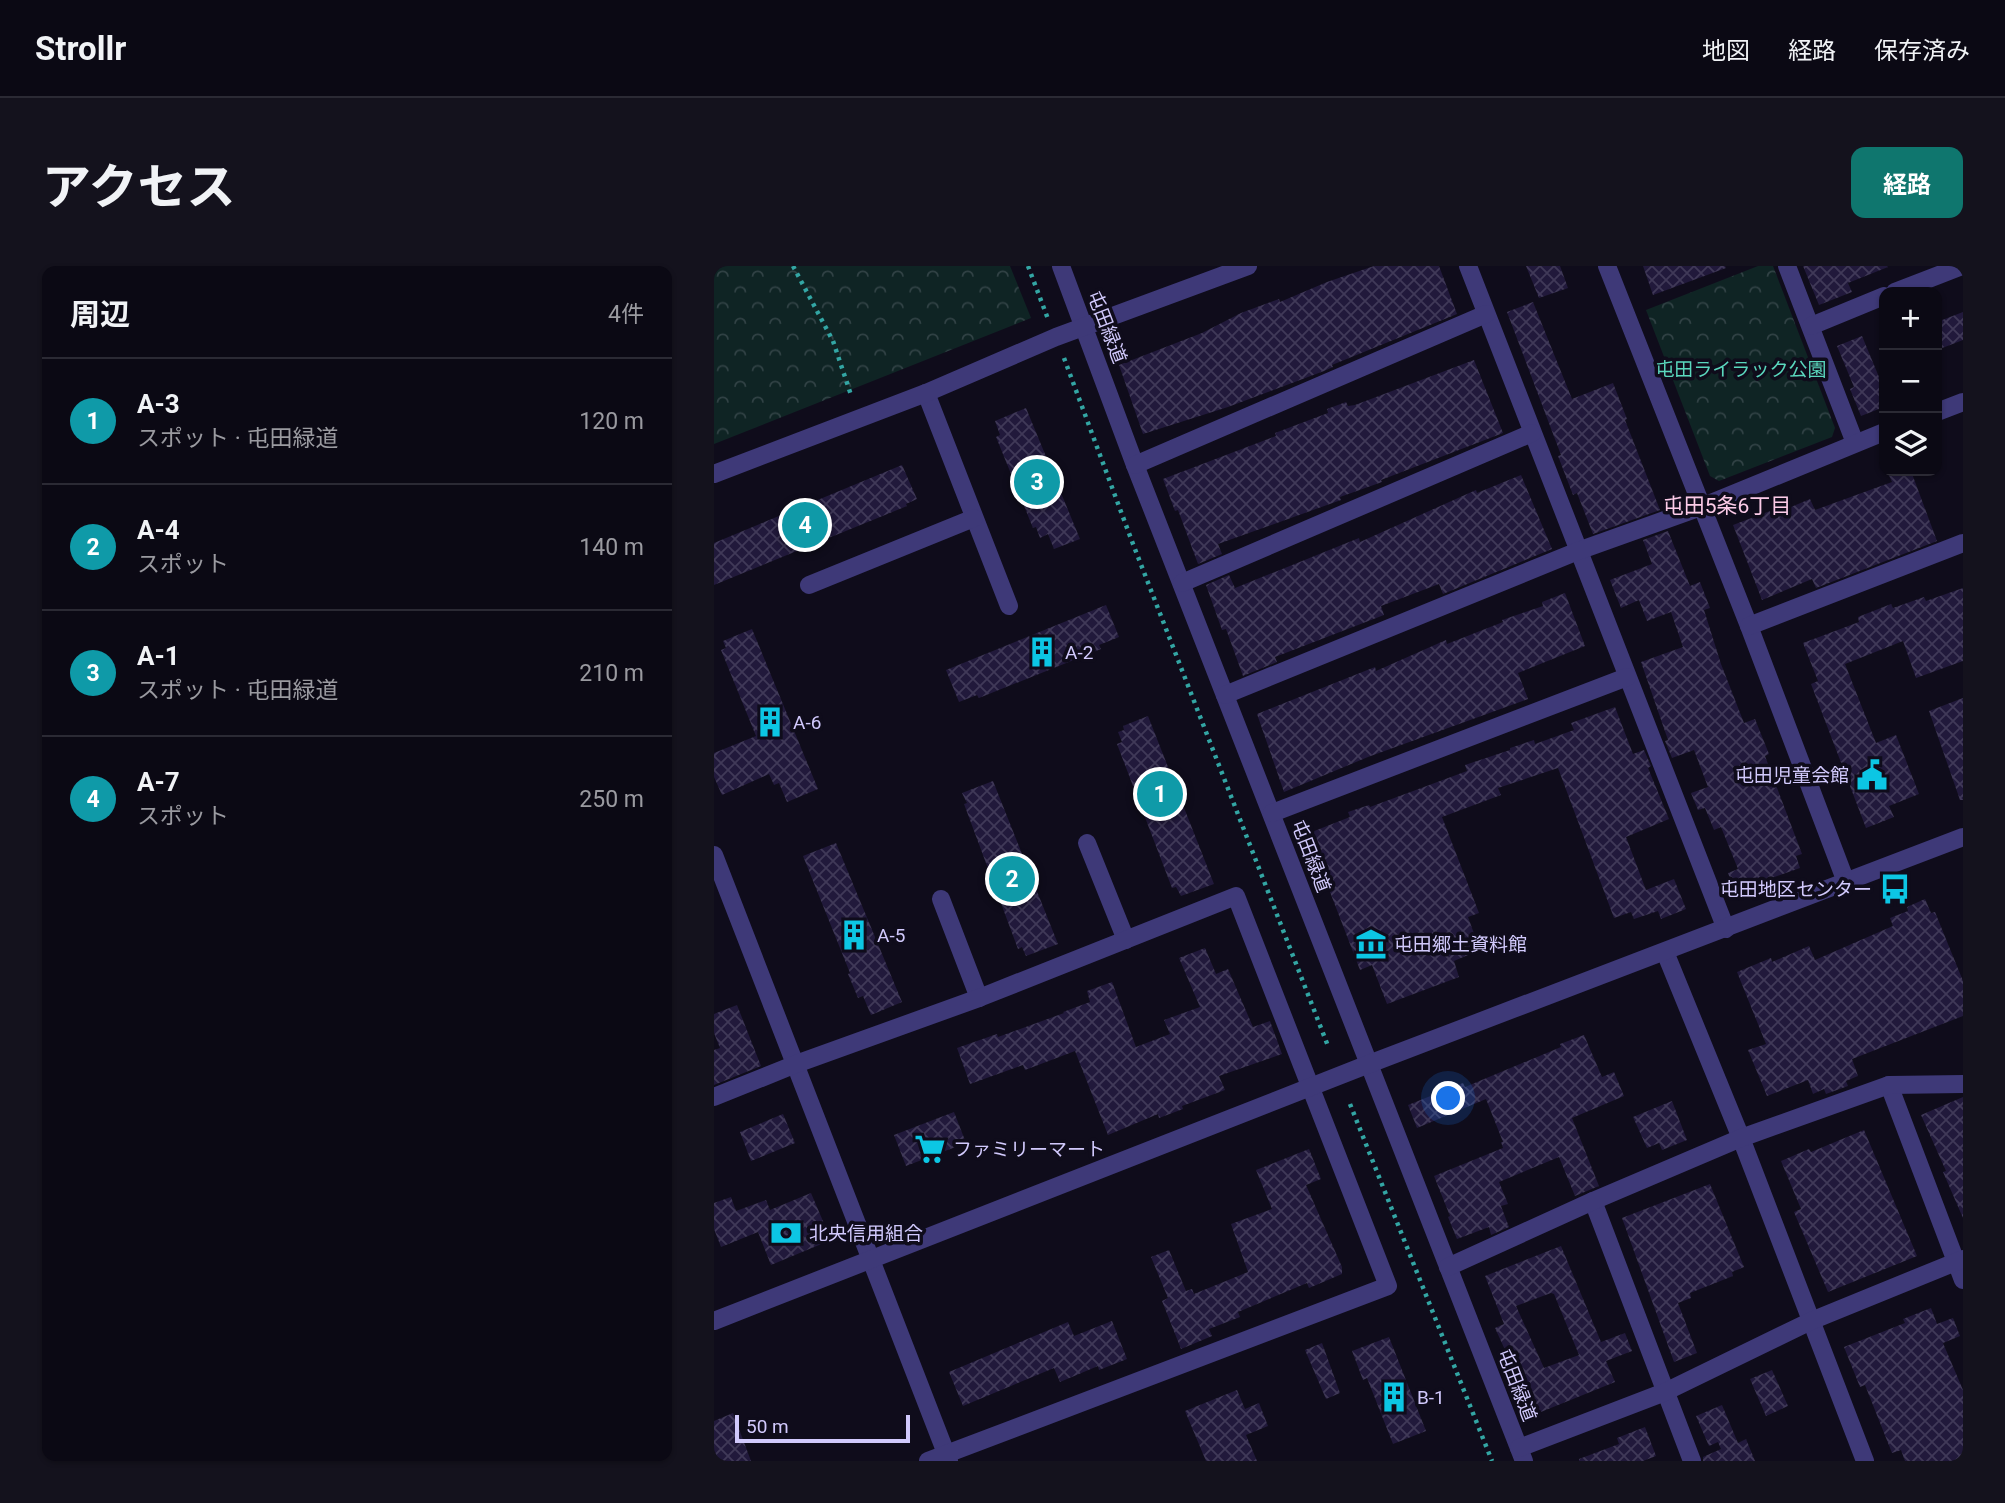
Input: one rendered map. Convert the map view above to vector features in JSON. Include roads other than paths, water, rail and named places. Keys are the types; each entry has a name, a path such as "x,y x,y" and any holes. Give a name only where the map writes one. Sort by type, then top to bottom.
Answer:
{"street":[{"name":"屯田緑道","path":"1060,266 1521,1455"},
{"path":"714,474 926,393 1084,326 1248,266"},
{"path":"1468,266 1726,929"},
{"path":"1607,266 1749,626 1846,882"},
{"path":"1787,266 1856,443"},
{"path":"1908,287 1962,266"},
{"path":"1811,326 1879,298"},
{"path":"1135,465 1486,314"},
{"path":"926,393 1009,606"},
{"path":"1942,410 1963,402"},
{"path":"1182,583 1532,433"},
{"path":"1225,695 1578,551 1701,507 1879,434"},
{"path":"809,585 974,518"},
{"path":"1749,626 1963,543"},
{"path":"1272,813 1627,677"},
{"path":"714,1321 1369,1064 1963,836"},
{"path":"1087,843 1126,940"},
{"path":"714,855 948,1457"},
{"path":"714,1097 796,1064 979,998 1236,897 1388,1286 948,1457 928,1461"},
{"path":"941,899 979,998"},
{"path":"1665,952 1741,1138 1865,1461"},
{"path":"1448,1267 1593,1200 1741,1138 1889,1085 1963,1084"},
{"path":"1889,1085 1959,1260 1963,1280"},
{"path":"1593,1200 1692,1461"},
{"path":"1521,1455 1665,1392 1811,1321 1959,1260"}],"place":[{"name":"A-1","path":"1037,482"},
{"name":"A-7","path":"805,525"},
{"name":"A-2","path":"1042,652"},
{"name":"A-6","path":"770,722"},
{"name":"屯田児童会館","path":"1872,775"},
{"name":"A-3","path":"1160,794"},
{"name":"A-4","path":"1012,879"},
{"name":"屯田地区センター","path":"1895,889"},
{"name":"A-5","path":"854,935"},
{"name":"屯田郷土資料館","path":"1371,944"},
{"name":"ファミリーマート","path":"930,1149"},
{"name":"北央信用組合","path":"786,1233"},
{"name":"B-1","path":"1394,1397"}],"district":[{"name":"屯田5条6丁目","path":"1727,506"}],"park label":[{"name":"屯田ライラック公園","path":"1741,369"}]}
